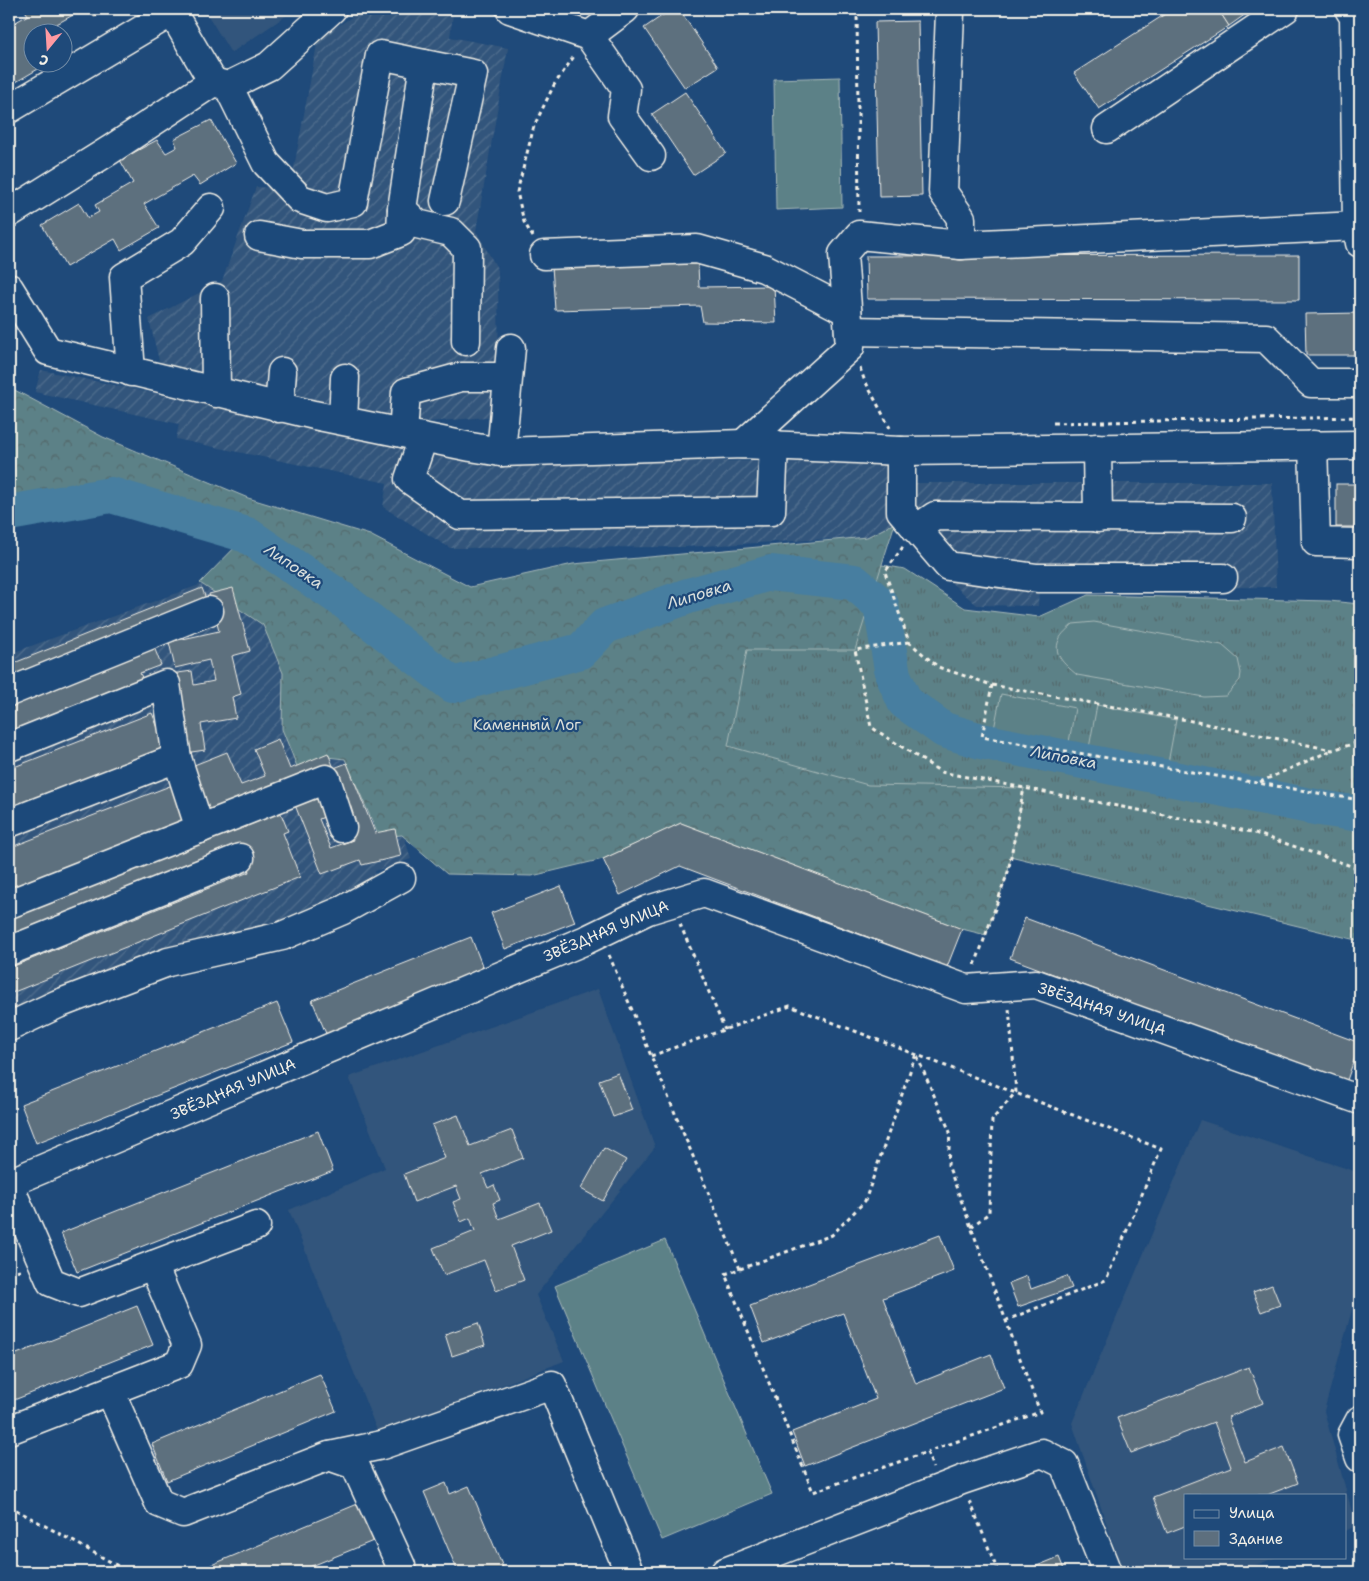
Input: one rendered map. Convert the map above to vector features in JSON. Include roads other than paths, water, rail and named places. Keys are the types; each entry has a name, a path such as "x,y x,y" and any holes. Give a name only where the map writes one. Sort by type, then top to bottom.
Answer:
{"street":[{"path":"9,214 110,150 221,84 269,66 332,9"},
{"path":"589,36 625,9"},
{"path":"1107,129 1285,9"},
{"path":"9,109 170,10 221,84 266,164 300,199 327,208 353,202 380,54 473,74 445,201"},
{"path":"525,12 589,36 626,89 622,116 651,156"},
{"path":"950,12 943,192 961,218 961,245"},
{"path":"743,444 850,346 843,254 860,235 961,245 1358,235 1354,14"},
{"path":"259,236 302,244 370,244 401,232 402,209 424,64"},
{"path":"131,372 124,277 182,242 211,208"},
{"path":"402,209 417,224 451,232 467,248 466,341"},
{"path":"544,255 697,249 764,268 848,321 1266,338 1311,383 1360,384"},
{"path":"9,288 48,351 279,408 501,452 900,439 1097,448 1360,444"},
{"path":"216,298 216,393"},
{"path":"501,452 511,348"},
{"path":"279,408 282,372"},
{"path":"507,377 461,378 406,392 413,435 409,480 460,515 771,510 774,444"},
{"path":"343,420 344,378"},
{"path":"900,439 901,511 948,566 1036,578 1222,578"},
{"path":"1313,445 1316,542 1360,543"},
{"path":"1097,448 1098,518"},
{"path":"916,529 935,516 1232,518"},
{"path":"9,692 209,611"},
{"path":"9,747 166,684 177,758 200,828"},
{"path":"9,823 177,758"},
{"path":"9,904 326,779 342,828"},
{"path":"9,951 240,858"},
{"path":"9,1027 58,1004 168,962 282,936 344,910 401,878"},
{"name":"ЗВЁЗДНАЯ УЛИЦА","path":"9,1184 600,933 648,910 704,893 966,990 1036,984 1360,1100"},
{"path":"9,1184 51,1282 79,1293 256,1226"},
{"path":"9,1430 179,1364 187,1345 153,1265"},
{"path":"110,1391 159,1503 183,1513 329,1456 382,1445 552,1385 625,1571"},
{"path":"1360,1420 1352,1435 1360,1458"},
{"path":"725,1572 962,1480 1042,1453 1064,1464 1107,1572"},
{"path":"329,1456 355,1465 397,1570"}],"waterway":[{"name":"Липовка","path":"9,513 111,495 247,535 343,600 453,685 581,651 605,626 688,596 770,573 854,582 881,605 893,675 905,702 944,730 981,741 1320,808 1360,814"}],"park label":[{"name":"Каменный Лог","path":"527,725"}]}
